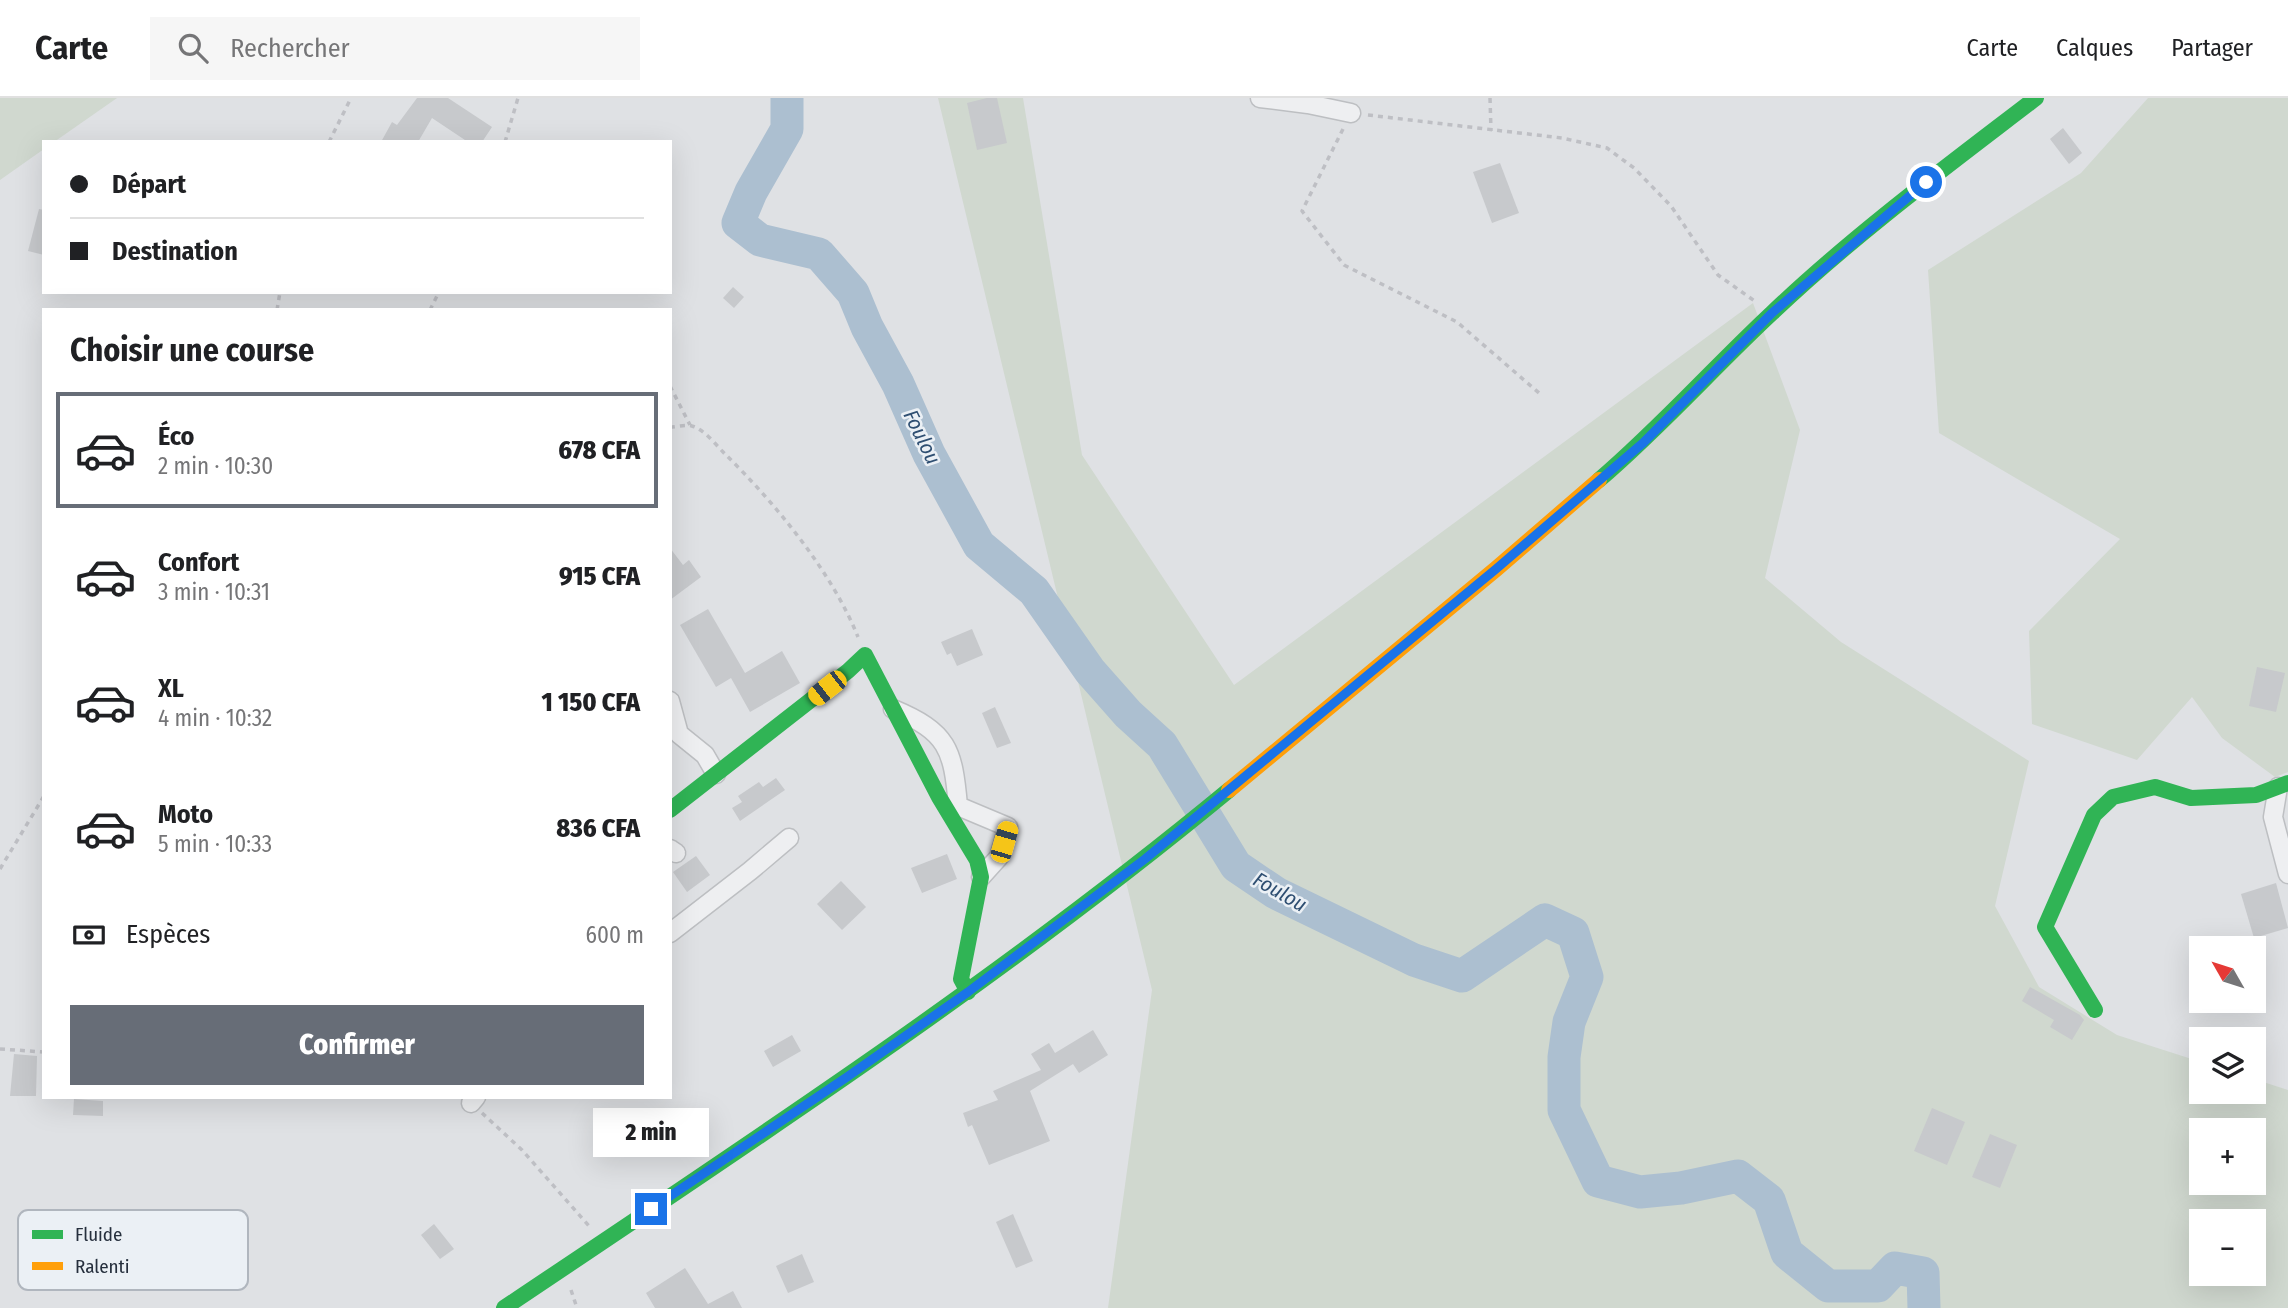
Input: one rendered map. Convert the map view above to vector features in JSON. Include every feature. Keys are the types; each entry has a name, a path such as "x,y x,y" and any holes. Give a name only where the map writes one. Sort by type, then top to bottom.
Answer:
{"street":[{"path":"1260,98 1308,101 1350,113"},
{"path":"504,1308 847,1077 968,992 1145,859 1643,443 1772,313 1904,199 2036,98"},
{"path":"672,808 865,655 939,797 977,860 981,877 961,979 968,992"},
{"path":"672,709 678,734 705,755 716,774"},
{"path":"893,709 918,719 945,742 955,766 958,806 1008,827 999,857 981,877"},
{"path":"2283,785 2273,817 2288,874"},
{"path":"2095,1010 2045,927 2094,815 2113,797 2155,787 2191,798 2256,795 2283,785"},
{"path":"672,931 789,838"}],"path":[{"path":"330,140 351,98"},
{"path":"506,140 518,98"},
{"path":"1490,98 1491,131"},
{"path":"1539,393 1457,323 1344,265 1302,211 1350,113 1562,138 1608,148 1634,168 1671,206 1718,275 1772,313"},
{"path":"672,390 691,425 705,434 747,476 813,557 849,615 865,655"},
{"path":"672,427 691,425"},
{"path":"0,869 42,799"},
{"path":"0,1049 42,1052"},
{"path":"474,1100 589,1226"}],"shaded area":[{"path":"0,98 117,98 57,140 42,140 42,150 0,180"},
{"path":"938,98 1023,98 1082,455 1234,685 1753,303 1800,430 1765,578 1841,642 2029,761 1995,906 2039,987 2117,1035 2189,1058 2189,1104 2266,1104 2266,1083 2288,1090 2288,1308 1108,1308 1152,990"},
{"path":"2148,98 2288,98 2288,772 2275,777 2222,738 2192,697 2137,760 2032,724 2029,631 2120,539 1939,433 1928,270 2081,173"}],"building":[{"path":"417,98 448,98 492,127 483,140 465,140 432,118 419,140 382,140 392,122 397,125"},
{"path":"997,98 1007,143 977,150 967,103"},
{"path":"2063,128 2082,153 2069,164 2050,139"},
{"path":"1500,163 1519,213 1492,223 1473,172"},
{"path":"39,209 42,210 42,254 28,251"},
{"path":"733,287 744,297 734,308 723,298"},
{"path":"672,551 683,565 689,560 701,577 672,599"},
{"path":"708,609 745,673 782,651 800,683 750,712 731,678 716,687 680,625"},
{"path":"972,629 983,655 957,666 951,653 947,655 941,642"},
{"path":"2257,667 2285,673 2276,712 2249,706"},
{"path":"995,707 1011,743 997,748 982,713"},
{"path":"776,778 785,790 740,821 732,808 742,802 738,796 759,782 763,787"},
{"path":"947,854 957,879 922,893 911,868"},
{"path":"696,856 710,875 687,892 673,872"},
{"path":"841,881 866,907 842,930 817,904"},
{"path":"2276,883 2288,928 2253,936 2241,894"},
{"path":"2030,987 2080,1015 2084,1020 2072,1040 2050,1027 2054,1020 2022,1001"},
{"path":"1093,1030 1108,1055 1079,1073 1073,1064 1030,1091 1050,1141 989,1165 972,1125 968,1127 963,1113 998,1100 993,1091 1041,1070 1031,1054 1049,1043 1055,1053"},
{"path":"792,1035 801,1051 773,1067 764,1051"},
{"path":"14,1054 37,1056 36,1096 10,1096"},
{"path":"74,1099 103,1101 103,1116 73,1115"},
{"path":"1932,1108 1965,1122 1947,1165 1914,1151"},
{"path":"1990,1134 2017,1145 2000,1188 1972,1177"},
{"path":"1013,1214 1033,1261 1016,1268 996,1222"},
{"path":"434,1224 454,1249 440,1259 421,1235"},
{"path":"802,1254 814,1282 788,1293 776,1266"},
{"path":"685,1268 708,1304 733,1291 742,1308 655,1308 646,1293"}],"waterway":[{"name":"Foulou","path":"787,98 787,129 751,192 738,223 760,240 819,254 853,293 929,454 979,545 1034,591 1090,671 1128,714 1162,745 1236,866 1276,893 1414,960 1462,976 1545,920 1573,933 1587,977 1569,1022 1564,1057 1564,1110 1598,1181 1640,1192 1681,1188 1738,1176 1769,1200 1787,1253 1828,1286 1878,1286 1895,1268 1923,1273 1924,1308"}],"traffic: fast":[{"path":"1599,480 1835,256 2036,98"},
{"path":"672,808 865,655 939,797 977,860 981,877 961,979 968,992"},
{"path":"2095,1010 2045,927 2094,815 2113,797 2155,787 2191,798 2256,795 2288,783"},
{"path":"504,1308 964,994 1142,860 1229,790"}],"traffic: slow":[{"path":"1229,790 1599,480"}],"route":[{"path":"651,1209 968,992 1145,859 1496,569 1643,443 1772,313 1926,182"}]}
